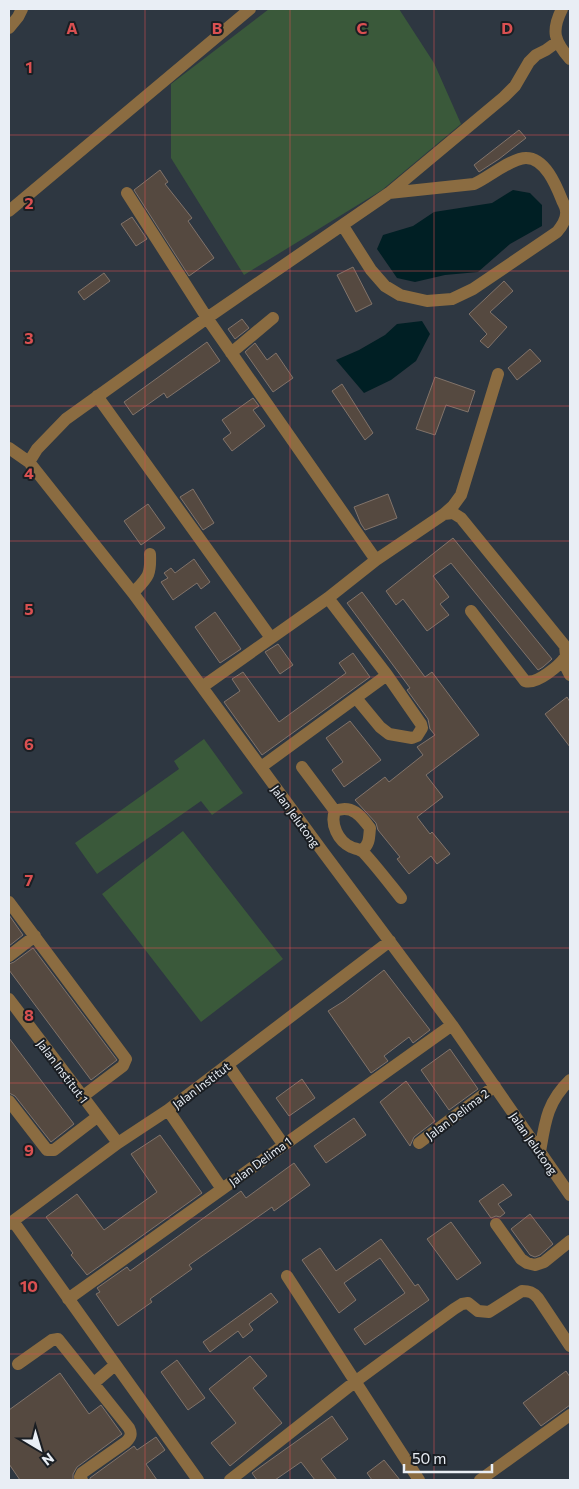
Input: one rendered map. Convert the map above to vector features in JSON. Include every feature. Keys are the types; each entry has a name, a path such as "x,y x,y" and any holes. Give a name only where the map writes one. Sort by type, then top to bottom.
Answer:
{"street":[{"path":"9,28 22,9"},
{"path":"9,211 250,9"},
{"path":"562,9 557,19 555,31 557,42 570,59"},
{"path":"29,462 37,449 66,419 207,318 389,193 504,97 516,86 529,62 536,55 557,42"},
{"path":"343,226 371,270 385,286 400,295 427,301 452,300 474,289 557,232 563,224 566,211 553,179 541,164 529,158 518,158 486,179 474,184 389,193"},
{"path":"127,193 207,318 376,560"},
{"path":"231,353 273,318"},
{"path":"202,687 328,598 376,560 453,506 461,495 498,374"},
{"path":"98,396 271,638"},
{"name":"Jalan Jelutong","path":"9,448 29,462 133,593 452,1025 570,1195"},
{"path":"444,514 453,513 461,518 470,528 564,646 566,656 563,661 540,679 529,683 525,681 471,611"},
{"path":"133,593 148,578 150,554"},
{"path":"328,598 387,675 422,728 415,738 389,734 383,731 356,698"},
{"path":"563,661 570,675"},
{"path":"261,767 387,675"},
{"path":"302,768 335,811"},
{"path":"335,811 340,809 354,810 370,828 366,848 362,850"},
{"path":"335,811 333,824 341,839 346,845 362,850 401,898"},
{"path":"323,852 341,839"},
{"path":"9,902 126,1059 124,1066 82,1097"},
{"path":"9,956 35,936"},
{"name":"Jalan Institut","path":"11,1223 118,1143 168,1110 390,942"},
{"name":"Jalan Institut 1","path":"9,999 118,1143"},
{"name":"Jalan Delima 1","path":"68,1299 452,1025"},
{"path":"228,1065 251,1090 283,1144"},
{"path":"540,1152 546,1115 554,1098 570,1080"},
{"name":"Jalan Delima 2","path":"419,1142 495,1086"},
{"path":"9,1101 48,1150 54,1150 97,1117"},
{"path":"168,1110 222,1189"},
{"path":"11,1223 198,1480"},
{"path":"496,1224 527,1264 535,1265 544,1262 570,1241"},
{"path":"287,1276 419,1480"},
{"path":"230,1480 356,1381 441,1317 462,1304 468,1304 478,1311 489,1312 522,1291 528,1291 533,1293 570,1346"},
{"path":"18,1364 52,1340 58,1339 131,1433 126,1442 82,1473 80,1477 82,1480"},
{"path":"94,1383 115,1366"},
{"path":"480,1480 570,1416"}],"green space":[{"path":"269,9 399,9 434,63 461,124 382,190 244,275 171,158 171,84"},
{"path":"204,739 243,793 212,815 201,801 97,874 75,843 179,769 174,761"},
{"path":"183,831 283,959 201,1022 102,894"}],"shaded area":[{"path":"513,190 530,193 542,205 542,226 510,244 478,272 445,275 415,282 397,278 377,249 383,235 413,226 434,212 492,203"},
{"path":"422,321 430,334 416,361 391,380 364,393 336,360 359,350 385,335 397,324"}],"building":[{"path":"519,130 526,138 479,172 474,165"},
{"path":"160,170 168,182 165,184 192,218 188,221 214,258 189,276 134,190"},
{"path":"132,217 147,239 136,246 121,224"},
{"path":"353,267 372,304 356,312 337,275"},
{"path":"104,273 110,281 84,300 78,292"},
{"path":"504,281 513,291 490,312 507,327 488,348 480,341 487,334 469,314"},
{"path":"242,319 249,328 235,339 228,329"},
{"path":"207,342 220,361 167,398 164,393 133,415 124,402"},
{"path":"255,343 267,360 276,353 293,378 273,392 245,352"},
{"path":"530,349 541,361 517,380 508,368"},
{"path":"435,377 475,391 468,412 446,405 435,435 416,429"},
{"path":"342,384 373,433 365,440 332,391"},
{"path":"253,398 259,406 253,410 265,426 232,451 223,439 231,433 222,420"},
{"path":"193,489 214,523 203,530 180,497"},
{"path":"388,494 397,518 365,530 354,507"},
{"path":"148,504 165,528 141,545 124,521"},
{"path":"453,538 552,659 543,667 538,670 451,563 433,576 449,597 440,604 449,615 427,631 403,599 396,605 386,591"},
{"path":"194,559 210,582 201,589 197,583 173,600 161,582 168,578 164,573 171,568 175,573"},
{"path":"362,592 425,677 432,672 479,735 426,775 443,797 417,817 430,834 432,832 450,854 437,864 431,856 409,874 397,859 400,857 378,830 376,823 355,800 385,777 389,782 423,755 417,747 435,735 430,729 428,719 407,690 410,688 347,603"},
{"path":"215,612 241,649 220,663 195,627"},
{"path":"278,644 293,665 280,674 265,652"},
{"path":"353,653 370,677 262,755 224,702 240,691 232,679 243,672 279,722 346,673 339,663"},
{"path":"567,697 570,702 570,747 545,714"},
{"path":"350,721 381,760 344,787 332,770 343,762 326,738"},
{"path":"9,915 23,935 9,946"},
{"path":"33,948 117,1060 91,1080 9,970 9,964"},
{"path":"384,970 430,1030 413,1043 409,1037 384,1056 388,1061 371,1073 328,1011"},
{"path":"9,1038 74,1124 51,1142 15,1096 9,1093"},
{"path":"450,1049 478,1089 449,1110 421,1070"},
{"path":"302,1079 315,1098 289,1116 276,1098"},
{"path":"406,1081 435,1121 414,1137 410,1146 380,1102"},
{"path":"354,1118 366,1135 326,1163 314,1146"},
{"path":"160,1135 202,1193 87,1275 71,1255 73,1253 46,1217 77,1194 104,1230 157,1192 131,1154"},
{"path":"294,1163 310,1185 274,1211 272,1207 189,1265 192,1269 150,1299 152,1302 118,1326 96,1294 100,1292 97,1288 127,1267 130,1271 241,1191 246,1198"},
{"path":"503,1184 512,1195 498,1204 505,1213 500,1217 491,1218 479,1201"},
{"path":"530,1214 553,1244 535,1257 530,1255 511,1229"},
{"path":"451,1222 481,1263 457,1280 427,1239"},
{"path":"381,1239 415,1286 418,1284 429,1300 365,1345 354,1329 405,1293 380,1258 344,1283 356,1300 339,1313 302,1260 320,1248 336,1271"},
{"path":"271,1293 278,1302 249,1324 253,1330 243,1338 238,1331 210,1352 203,1342"},
{"path":"250,1356 267,1376 253,1388 282,1423 230,1466 211,1443 236,1423 209,1389"},
{"path":"177,1360 205,1398 188,1410 161,1372"},
{"path":"566,1371 570,1377 570,1405 541,1426 523,1403"},
{"path":"60,1373 89,1414 101,1405 122,1434 77,1467 73,1474 73,1480 20,1480 9,1464 9,1410"},
{"path":"332,1416 348,1439 321,1459 337,1480 315,1480 301,1462 275,1480 257,1480 252,1473"},
{"path":"156,1437 165,1450 146,1464 157,1480 90,1480 90,1478 134,1446 137,1450"},
{"path":"384,1460 400,1480 372,1480 367,1473"}]}
